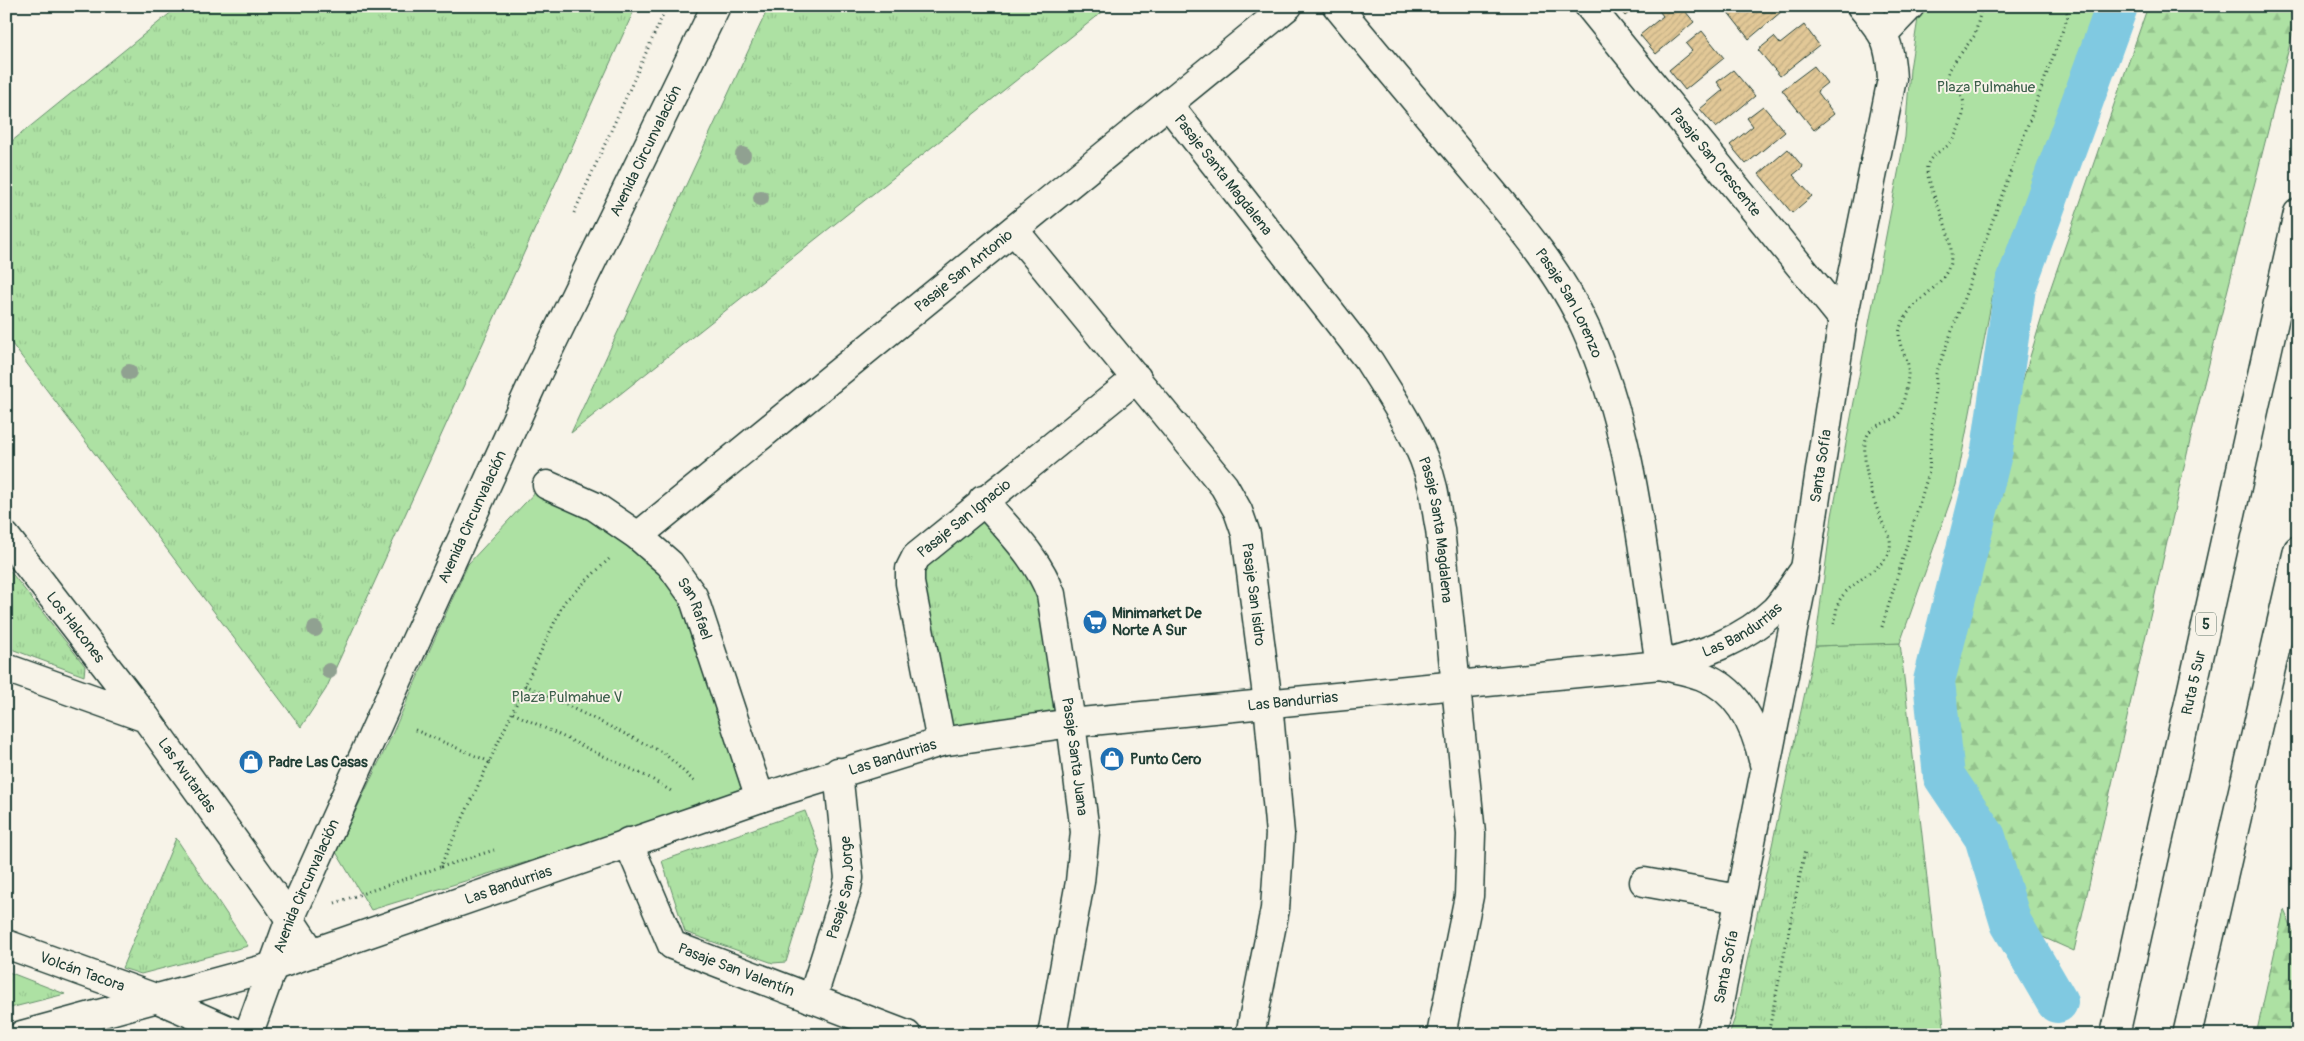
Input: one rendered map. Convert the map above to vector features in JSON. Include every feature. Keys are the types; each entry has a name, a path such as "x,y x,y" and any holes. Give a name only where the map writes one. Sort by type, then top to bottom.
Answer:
{"main road":[{"name":"Avenida Circunvalación","path":"248,1035 271,967 290,919 535,378 716,6"},
{"name":"Pasaje San Antonio","path":"638,536 1288,6"},
{"name":"Pasaje San Lorenzo","path":"1337,6 1512,216 1553,269 1586,328 1610,388 1626,445 1660,665"},
{"name":"Pasaje San Crescente","path":"1589,6 1843,319"},
{"path":"1861,6 1884,33 1910,6"},
{"name":"Santa Sofía","path":"1710,1035 1717,1013 1805,569 1843,319 1892,79 1891,53 1884,33"},
{"name":"Pasaje Santa Magdalena","path":"1168,104 1369,361 1396,402 1418,444 1432,487 1440,530 1471,834 1469,896 1441,1035"},
{"name":"Ruta 5 Sur","path":"2115,1035 2298,213"},
{"name":"Pasaje San Isidro","path":"1014,230 1224,486 1238,511 1246,534 1253,575 1268,703 1280,834 1275,909 1250,1035"},
{"name":"Pasaje San Ignacio","path":"940,742 910,583 910,569 916,557 1137,378"},
{"name":"San Rafael","path":"547,485 594,506 638,536 670,564 693,596 760,798"},
{"name":"Pasaje Santa Juana","path":"984,500 1038,566 1046,579 1051,594 1071,723 1085,832 1080,882 1052,1035"},
{"name":"Los Halcones","path":"6,537 146,718"},
{"path":"2187,1035 2298,550"},
{"name":"Las Bandurrias","path":"22,1035 271,967 628,842 838,772 940,742 1071,723 1660,665 1693,657 1726,643 1753,628 1776,609 1805,569"},
{"name":"Las Bandurrias","path":"1660,665 1703,676 1724,690 1746,711 1758,737 1765,770"},
{"path":"6,668 146,718"},
{"name":"Las Avutardas","path":"146,718 290,919 312,953"},
{"name":"Pasaje San Jorge","path":"812,999 849,878 838,772"},
{"name":"Pasaje San Valentín","path":"628,842 672,946 907,1035"},
{"path":"1644,882 1739,900"},
{"name":"Volcán Tacora","path":"6,944 158,999"},
{"path":"158,999 240,1035"}],"path":[{"path":"1834,624 1840,600 1855,582 1874,570 1889,555 1892,540 1879,516 1871,488 1865,442 1873,428 1896,417 1903,405 1908,370 1907,361 1901,352 1900,327 1916,301 1932,290 1945,277 1951,258 1951,246 1936,206 1927,167 1931,157 1949,145 1956,134 1964,107 1962,98 1946,81 1949,69 1975,35 1982,6"},
{"path":"1882,627 1930,472 1936,374 2068,16 2065,6"},
{"path":"290,919 440,868 564,602 613,555 638,536"},
{"path":"525,685 664,753 698,784"},
{"path":"513,713 650,778 673,792"},
{"path":"381,717 490,762"},
{"path":"1768,1035 1805,850"}],"green space":[{"path":"179,6 636,6 326,689 301,727 6,336 6,146"},
{"path":"769,6 1110,6 571,433"},
{"name":"Plaza Pulmahue","path":"1920,6 2098,6 1994,289 1956,485 1900,643 1815,646 1832,516 1905,137 1910,69"},
{"path":"2148,6 2298,6 2298,12 2195,419 2074,951 2011,923 1985,837 1944,776 1945,639 2051,287"},
{"name":"Plaza Pulmahue V","path":"538,489 590,511 688,598 751,793 371,910 336,852 390,739 468,564"},
{"path":"983,507 1034,567 1064,717 946,736 920,558"},
{"path":"6,566 85,666 84,676 6,647"},
{"path":"1900,643 1945,1035 1729,1035 1735,1017 1815,646"},
{"path":"805,811 820,851 786,962 773,963 685,932 662,861"},
{"path":"176,838 248,946 141,974 122,968"},
{"path":"2284,910 2298,943 2298,974 2291,1035 2256,1035"},
{"path":"6,971 65,994 6,1009"}],"building":[{"path":"1617,6 1637,6 1625,16"},
{"path":"1660,6 1681,6 1694,22 1656,54 1640,35 1663,16 1657,8"},
{"path":"1734,6 1788,6 1749,39 1727,11"},
{"path":"1804,25 1819,45 1780,76 1758,50 1774,37 1780,44"},
{"path":"1702,31 1724,58 1685,90 1669,70 1692,51 1686,44"},
{"path":"1814,66 1827,83 1817,91 1834,114 1814,130 1782,90"},
{"path":"1733,70 1755,96 1716,128 1700,109 1723,90 1717,82"},
{"path":"1763,106 1785,132 1746,164 1730,145 1753,126 1747,118"},
{"path":"1788,149 1803,167 1793,175 1812,196 1792,213 1759,174"}],"waterway":[{"path":"2057,1002 2011,923 1985,837 1944,776 1934,681 1992,450 2015,287 2117,6"}],"place":[{"name":"Minimarket De Norte A Sur","path":"1095,622"},
{"name":"Punto Cero","path":"1112,759"},
{"name":"Padre Las Casas","path":"251,762"}]}
